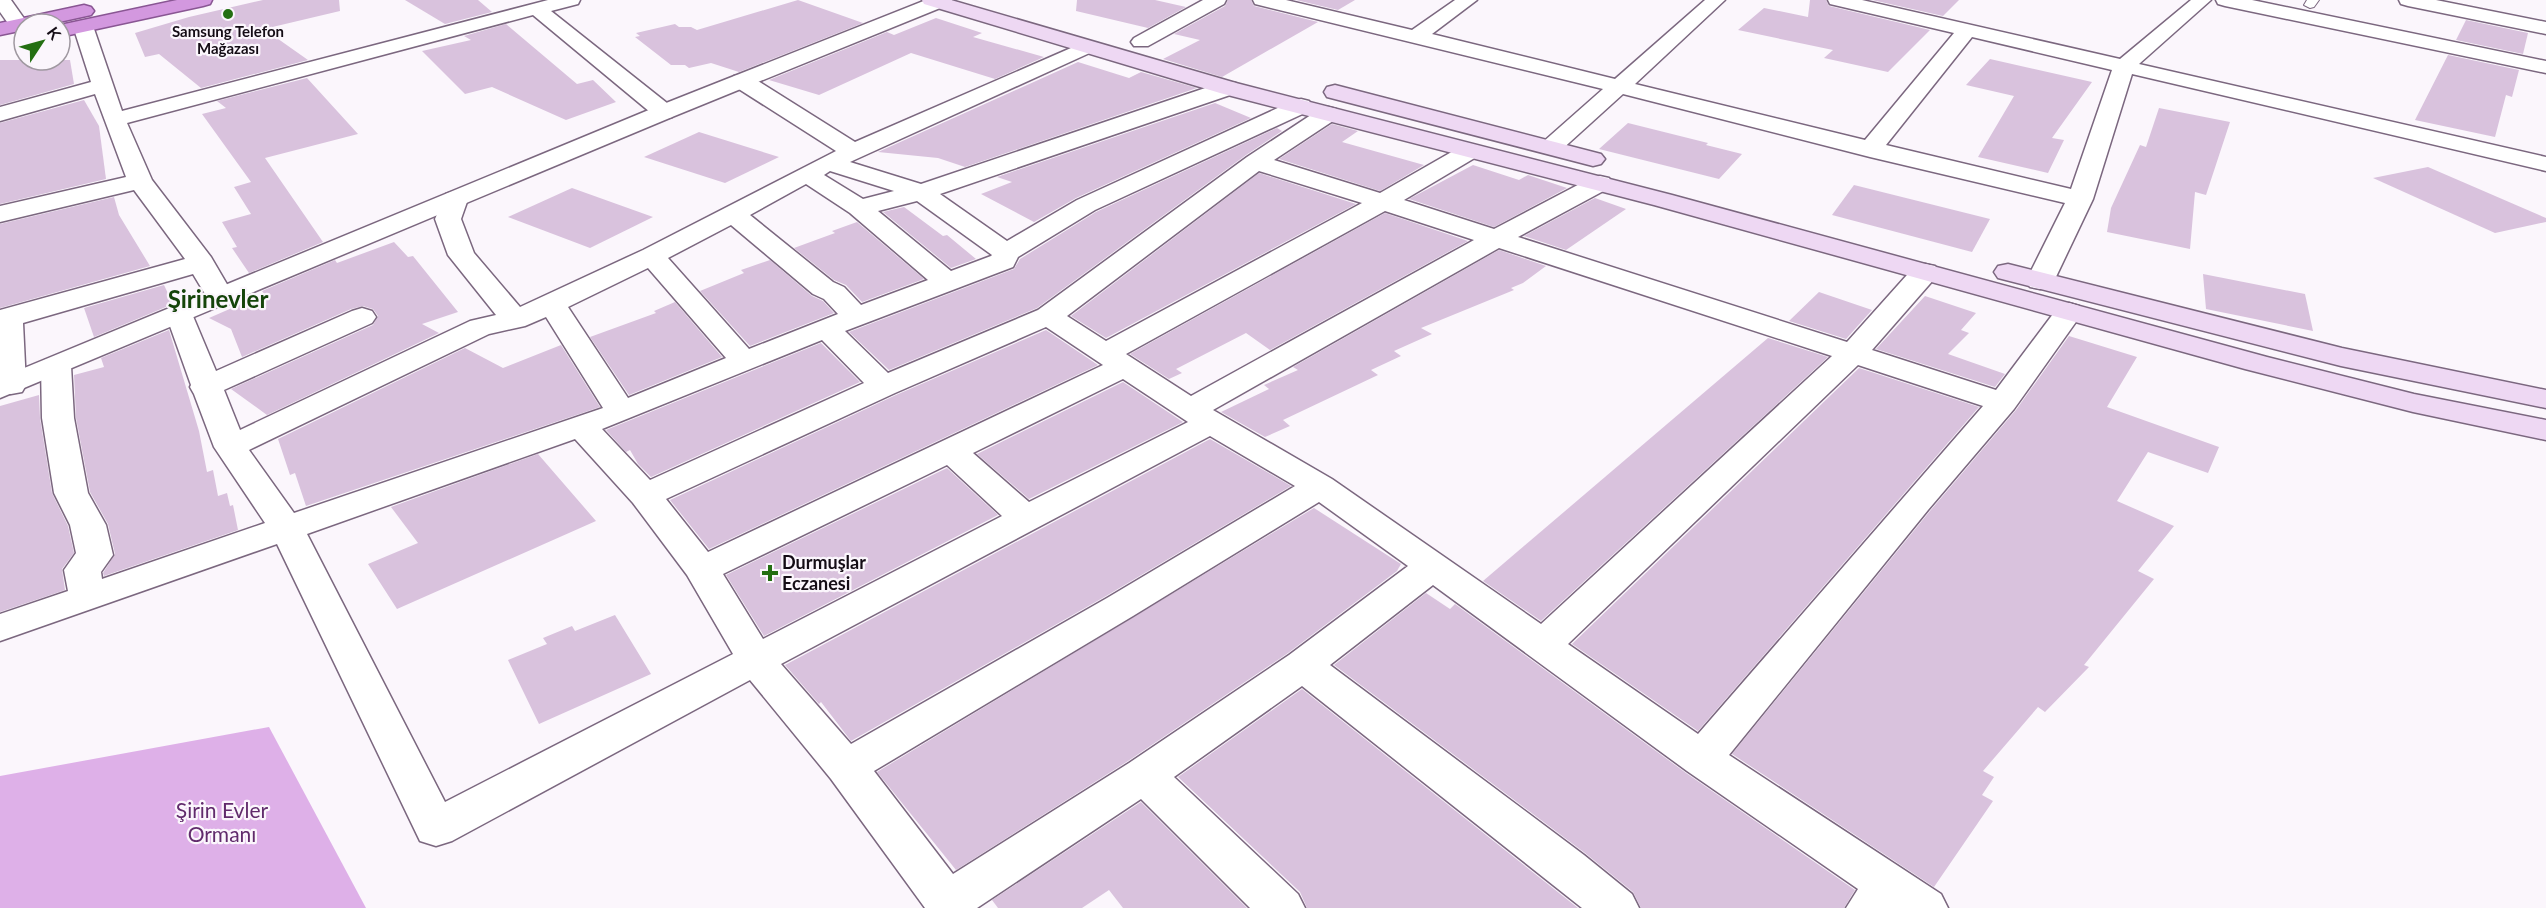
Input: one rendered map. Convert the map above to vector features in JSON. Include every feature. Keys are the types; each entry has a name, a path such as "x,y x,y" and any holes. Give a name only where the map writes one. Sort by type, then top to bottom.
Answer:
{"highway":[{"path":"72,18 133,0"},
{"path":"72,29 203,0"}],"main road":[{"path":"991,0 1141,42 1551,147 2040,280 2341,357 2546,399"},
{"path":"937,1 1228,88 1600,183 2069,312 2413,403 2546,430"}],"street":[{"path":"1,0 12,17"},
{"path":"114,120 411,40 571,0"},
{"path":"1141,42 1217,0"},
{"path":"1262,0 1416,36 1869,150 2079,199"},
{"path":"1551,147 1716,0"},
{"path":"1837,0 2546,164"},
{"path":"2040,280 2079,199 2124,66 2202,0"},
{"path":"2225,0 2546,67"},
{"path":"2408,0 2546,28"},
{"path":"201,263 4,318 5,387 664,112 937,1"},
{"path":"1416,36 1460,1"},
{"path":"537,9 664,112"},
{"path":"1869,150 1967,30"},
{"path":"72,31 103,85 114,120 140,181 201,263 221,298"},
{"path":"230,447 480,327 515,321 552,304 652,256 818,169 1088,47"},
{"path":"742,81 854,152"},
{"path":"0,114 103,85"},
{"path":"859,208 921,192 1228,88"},
{"path":"0,628 621,412 826,328 1003,261 1006,253 1086,205 1301,106"},
{"path":"645,495 884,386 1048,316 1255,162 1328,114"},
{"path":"702,569 829,511 950,450 1114,360 1470,151"},
{"path":"1255,162 2003,402"},
{"path":"818,169 921,192 1006,253"},
{"path":"818,169 859,208 948,282"},
{"path":"0,214 140,181"},
{"path":"180,315 205,387 230,447 287,529 436,828 1025,517 1201,416 1495,239 1600,183"},
{"path":"455,200 448,219 460,255 515,321"},
{"path":"732,213 823,288 834,293 857,317"},
{"path":"652,256 745,362"},
{"path":"1543,645 1853,352 1926,272"},
{"path":"552,304 621,412"},
{"path":"1702,759 1916,502 2003,402 2069,312"},
{"path":"1048,316 1201,416 1320,486 1895,900"},
{"path":"205,387 362,317"},
{"path":"826,328 884,386"},
{"path":"56,366 58,418 71,493 88,525 95,555 82,570 88,597"},
{"path":"580,425 645,495 702,569 756,661 846,766 950,905 1303,665 1431,567"},
{"path":"950,450 1025,517"},
{"path":"846,766 1120,607 1320,486"},
{"path":"1303,665 1568,869 1615,908"},
{"path":"1144,775 1281,908"}],"green space":[{"name":"Şirin Evler Ormanı","path":"269,727 366,908 0,908 0,776"}],"building":[{"path":"263,0 339,0 340,11 264,29 308,60 201,88 159,54 145,57 135,33 189,17"},
{"path":"405,0 478,0 492,12 445,24"},
{"path":"798,0 863,23 739,72 711,63 689,68 685,65 671,65 635,37 640,36 636,33 675,24 679,27 691,27 697,30"},
{"path":"1077,0 1155,0 1186,7 1148,28 1076,11"},
{"path":"1228,0 1251,0 1254,6 1318,22 1222,77 1163,59 1200,40 1174,34 1225,6"},
{"path":"1296,0 1355,0 1338,10"},
{"path":"1810,0 1826,0 1829,6 1930,30 1888,72 1824,58 1833,50 1738,30 1764,8 1808,17"},
{"path":"1872,0 1959,0 1943,16"},
{"path":"936,18 982,33 973,37 1044,57 995,79 911,53 819,95 769,80 887,32 894,35"},
{"path":"2466,20 2528,33 2523,54 2456,40"},
{"path":"506,24 577,84 593,80 616,102 566,120 492,87 465,94 422,51 471,40 464,36"},
{"path":"2448,55 2519,70 2512,97 2506,95 2495,137 2415,120"},
{"path":"1990,59 2092,82 2052,138 2064,140 2048,173 1978,157 2014,96 1966,85"},
{"path":"0,60 12,60 12,72 72,72 74,84 0,105"},
{"path":"1078,62 1129,78 1141,72 1197,88 965,167 938,158 878,152"},
{"path":"307,78 358,134 265,158 323,242 249,273 232,248 237,247 222,222 251,214 234,187 251,182 202,114 226,108 217,101"},
{"path":"84,100 99,126 106,179 0,204 0,123"},
{"path":"1215,103 1251,118 1076,198 1034,222 981,194 1012,182 997,177"},
{"path":"2159,108 2230,122 2206,195 2195,192 2190,249 2107,232 2111,208 2140,145 2146,147"},
{"path":"1628,123 1742,154 1719,179 1599,149"},
{"path":"1332,124 1358,131 1342,142 1424,165 1380,191 1279,159"},
{"path":"1277,128 1282,131 1037,308 889,370 849,332 1014,269 1020,259 1096,212"},
{"path":"699,132 779,157 725,183 644,157"},
{"path":"1473,165 1519,180 1528,175 1567,188 1494,227 1409,199"},
{"path":"2428,167 2546,218 2546,222 2495,233 2373,178"},
{"path":"1259,173 1356,204 1106,338 1071,316"},
{"path":"1854,185 1990,219 1972,252 1832,215"},
{"path":"572,188 653,217 590,248 508,217"},
{"path":"114,197 119,215 150,266 0,308 0,224"},
{"path":"1595,198 1626,209 1566,250 1524,236"},
{"path":"904,207 943,236 947,235 976,259 951,268 883,212"},
{"path":"1385,213 1468,241 1270,350 1246,333 1176,369 1182,373 1169,379 1130,354"},
{"path":"857,222 924,279 862,302 846,285 834,280 794,248"},
{"path":"394,242 408,257 413,256 458,312 422,324 439,333 267,415 231,389 373,325 378,316 373,309 363,306 351,309 242,357 231,329 209,318 264,294 262,291 335,260 337,263"},
{"path":"1499,250 1546,266 1523,283 1511,288 1514,290 1421,328 1432,334 1394,351 1401,356 1371,370 1378,375 1283,420 1290,426 1265,437 1221,412 1269,389 1264,385 1298,370 1293,367"},
{"path":"770,260 812,296 823,301 834,313 750,346 700,291 744,273 741,270"},
{"path":"2203,274 2305,294 2313,331 2206,309"},
{"path":"164,285 173,304 94,337 84,308"},
{"path":"1819,292 1872,310 1846,339 1789,321"},
{"path":"1925,296 1976,313 1961,330 1969,333 1948,354 2005,374 1995,387 1876,349"},
{"path":"675,302 722,357 629,395 590,337 656,313 654,311"},
{"path":"169,330 199,431 207,472 213,470 218,496 227,493 230,506 233,505 238,530 104,576 103,573 115,554 108,524 90,492 76,418 74,375 104,367 101,358"},
{"path":"1046,330 1098,365 709,549 670,500 896,395"},
{"path":"2069,336 2137,357 2107,407 2219,447 2208,473 2148,452 2117,501 2174,526 2138,571 2154,579 2084,665 2089,667 2045,712 2038,707 1983,771 1994,777 1982,795 1993,801 1934,887 1732,754 1930,511 2016,410"},
{"path":"1768,338 1828,357 1541,621 1483,581"},
{"path":"821,343 860,382 651,477 638,464 630,450 626,452 606,430"},
{"path":"561,345 600,407 306,506 295,473 290,475 278,439 465,348 503,368"},
{"path":"1859,368 1979,407 1698,731 1572,644"},
{"path":"1123,382 1183,422 1029,499 977,454"},
{"path":"39,395 40,418 52,493 68,526 74,553 62,569 65,590 0,612 0,406"},
{"path":"1210,439 1291,486 1106,596 851,741 821,702 819,704 785,665"},
{"path":"538,454 596,521 397,609 368,564 418,543 391,507"},
{"path":"947,468 998,515 764,636 726,575"},
{"path":"1314,508 1401,564 1397,571 1288,653 1128,761 956,870 877,772"},
{"path":"1426,593 1450,609 1455,604 1686,773 1855,890 1844,908 1641,908 1633,892 1585,853 1334,665"},
{"path":"615,615 651,674 539,724 508,660 547,644 543,638 572,626 575,631"},
{"path":"1302,689 1578,908 1307,908 1300,892 1178,777"},
{"path":"1141,802 1247,908 1123,908 1109,890 1082,908 998,908 992,900"}],"place":[{"name":"Samsung Telefon Mağazası","path":"228,14"},
{"name":"Durmuşlar Eczanesi","path":"770,573"}],"district":[{"name":"Şirinevler","path":"218,300"}]}
